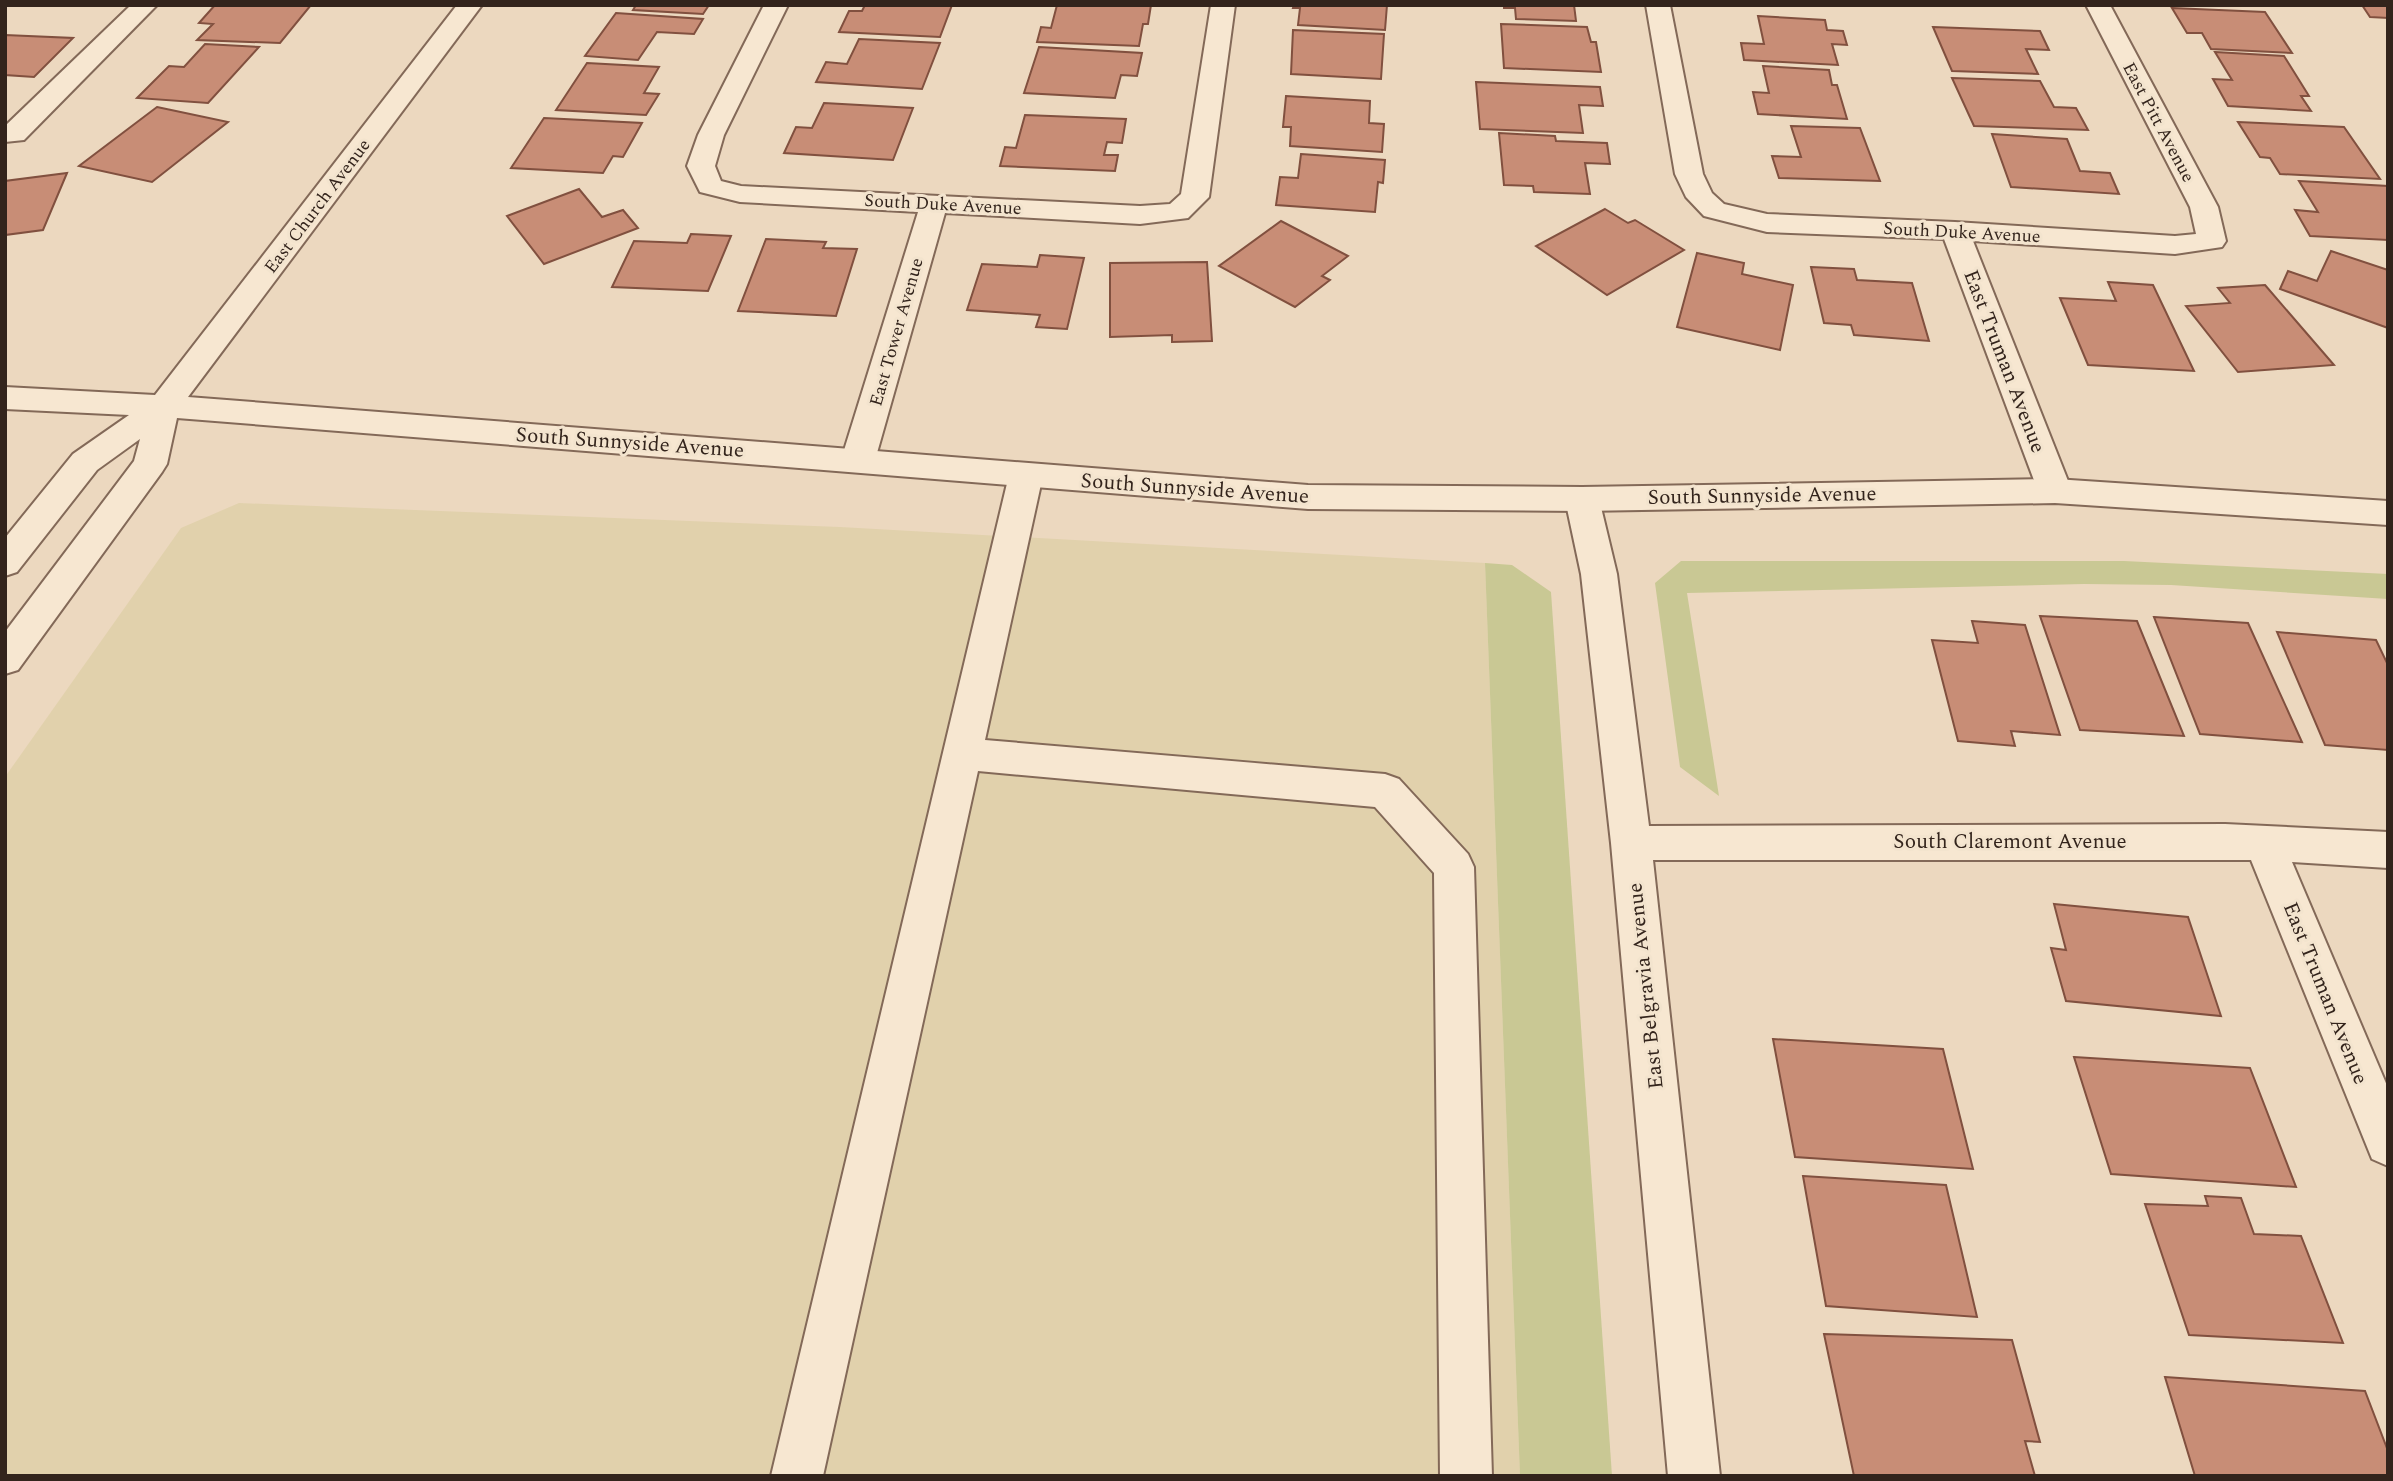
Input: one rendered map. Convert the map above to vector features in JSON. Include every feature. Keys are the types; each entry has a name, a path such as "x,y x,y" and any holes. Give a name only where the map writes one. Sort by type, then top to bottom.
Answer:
{"street":[{"path":"10,134 145,5"},
{"name":"East Church Avenue","path":"5,563 85,463 164,406 470,5"},
{"name":"South Duke Avenue","path":"776,5 711,135 701,166 710,186 740,194 1140,215 1178,212 1195,197 1223,5"},
{"name":"South Duke Avenue","path":"1658,5 1689,174 1700,197 1714,210 1767,223 1955,230 2175,245 2212,241"},
{"name":"East Pitt Avenue","path":"2098,5 2204,207 2212,241"},
{"name":"East Tower Avenue","path":"858,460 934,204"},
{"name":"East Truman Avenue","path":"1955,230 2055,492"},
{"name":"South Sunnyside Avenue","path":"5,398 164,406 1308,497 1582,499 2055,492 2388,513"},
{"name":"East Church Avenue","path":"5,660 150,464 164,406"},
{"path":"797,1476 1026,475"},
{"name":"East Belgravia Avenue","path":"1582,499 1599,574 1631,843 1694,1476"},
{"path":"962,754 1385,791 1454,867 1466,1476"},
{"name":"South Claremont Avenue","path":"1631,843 2225,841 2388,850"},
{"name":"East Truman Avenue","path":"2264,843 2388,1143"}],"shaded area":[{"path":"239,503 840,527 1485,563 1520,1476 5,1476 5,777 181,528"},
{"path":"1681,561 2124,561 2388,574 2388,599 2171,585 2084,584 1687,593 1719,796 1680,767 1655,583"},
{"path":"1485,563 1512,565 1551,592 1612,1476 1520,1476"}],"building":[{"path":"215,5 311,5 280,43 197,40 213,24 199,23"},
{"path":"636,5 709,5 703,14 633,10"},
{"path":"865,5 952,5 940,37 839,32 849,11 862,11"},
{"path":"1057,5 1151,5 1148,24 1143,24 1139,46 1037,42 1041,27 1051,28"},
{"path":"1294,5 1387,5 1385,30 1298,25 1300,8 1293,8"},
{"path":"1504,5 1574,5 1576,21 1516,19 1515,8 1504,8"},
{"path":"2362,5 2388,5 2388,18 2370,17"},
{"path":"2172,8 2265,12 2292,53 2211,49 2202,33 2187,33"},
{"path":"616,13 703,19 694,34 657,32 638,60 585,56"},
{"path":"1758,16 1825,20 1827,30 1843,31 1847,45 1832,44 1838,65 1744,60 1741,43 1764,44"},
{"path":"1501,24 1587,27 1591,42 1596,42 1601,72 1504,68"},
{"path":"1933,27 2040,31 2049,50 2026,49 2038,74 1952,71"},
{"path":"1293,30 1384,34 1381,79 1291,74"},
{"path":"5,35 73,38 34,77 5,75"},
{"path":"859,39 940,43 922,89 816,82 826,62 847,64"},
{"path":"205,44 259,47 208,103 137,98 169,66 184,67"},
{"path":"1039,47 1142,53 1137,76 1121,75 1115,98 1024,93"},
{"path":"2215,52 2284,56 2309,96 2301,96 2311,111 2228,106 2213,79 2232,80"},
{"path":"587,63 659,67 644,93 659,94 646,115 556,110"},
{"path":"1763,66 1829,70 1832,85 1837,85 1847,119 1758,114 1753,92 1769,93"},
{"path":"1952,78 2040,81 2054,107 2076,108 2088,130 1974,126"},
{"path":"1476,82 1600,87 1603,106 1579,105 1583,133 1480,129"},
{"path":"1286,96 1370,101 1369,123 1384,124 1382,152 1290,146 1291,127 1283,127"},
{"path":"824,103 913,108 893,160 784,153 796,127 812,128"},
{"path":"157,107 228,122 152,182 79,166"},
{"path":"1025,115 1126,119 1122,143 1107,142 1104,155 1118,155 1115,171 1000,166 1005,147 1016,148"},
{"path":"544,118 642,123 623,157 613,156 603,173 511,168"},
{"path":"2238,122 2344,127 2380,179 2280,174 2270,158 2260,157"},
{"path":"1791,126 1860,128 1880,181 1779,178 1772,156 1801,157"},
{"path":"1499,133 1555,136 1556,141 1607,143 1610,164 1585,163 1590,194 1534,192 1533,186 1504,185"},
{"path":"1992,134 2067,139 2080,171 2110,173 2119,194 2011,187"},
{"path":"1301,154 1385,160 1383,183 1378,182 1375,212 1276,205 1280,177 1298,178"},
{"path":"67,173 43,230 5,235 5,181"},
{"path":"2299,181 2388,186 2388,240 2310,236 2295,210 2318,212"},
{"path":"579,189 602,217 623,210 638,228 544,264 507,216"},
{"path":"1605,209 1628,223 1635,220 1684,250 1607,295 1536,246"},
{"path":"1281,221 1348,256 1322,276 1330,280 1295,307 1219,266"},
{"path":"691,234 731,236 708,291 612,287 634,241 687,243"},
{"path":"766,239 826,242 823,248 857,249 836,316 738,311"},
{"path":"2331,251 2388,270 2388,328 2280,289 2288,271 2317,281"},
{"path":"1697,253 1744,263 1742,274 1793,285 1780,350 1677,327"},
{"path":"1040,255 1084,258 1067,329 1036,327 1040,315 967,310 982,264 1037,267"},
{"path":"1207,262 1212,341 1172,342 1172,335 1110,337 1110,263"},
{"path":"1811,267 1854,269 1857,280 1912,283 1929,341 1854,335 1851,325 1824,323"},
{"path":"2108,282 2153,285 2194,371 2088,365 2060,298 2116,301"},
{"path":"2265,285 2334,365 2238,372 2186,306 2230,303 2218,288"},
{"path":"2040,616 2137,621 2184,736 2080,730"},
{"path":"2154,617 2248,623 2302,742 2200,734"},
{"path":"1972,621 2025,625 2060,735 2011,731 2015,746 1958,741 1932,640 1978,643"},
{"path":"2277,632 2376,640 2388,665 2388,750 2325,745"},
{"path":"2054,904 2188,917 2221,1016 2066,1001 2051,948 2066,950"},
{"path":"1773,1039 1943,1049 1973,1169 1795,1157"},
{"path":"2074,1057 2250,1068 2296,1187 2111,1174"},
{"path":"1803,1176 1946,1185 1977,1317 1826,1306"},
{"path":"2205,1196 2241,1198 2254,1234 2301,1236 2343,1343 2189,1335 2145,1204 2208,1206"},
{"path":"1824,1334 2012,1340 2040,1442 2025,1441 2035,1476 1854,1476"},
{"path":"2165,1377 2365,1391 2388,1451 2388,1476 2195,1476"}]}
